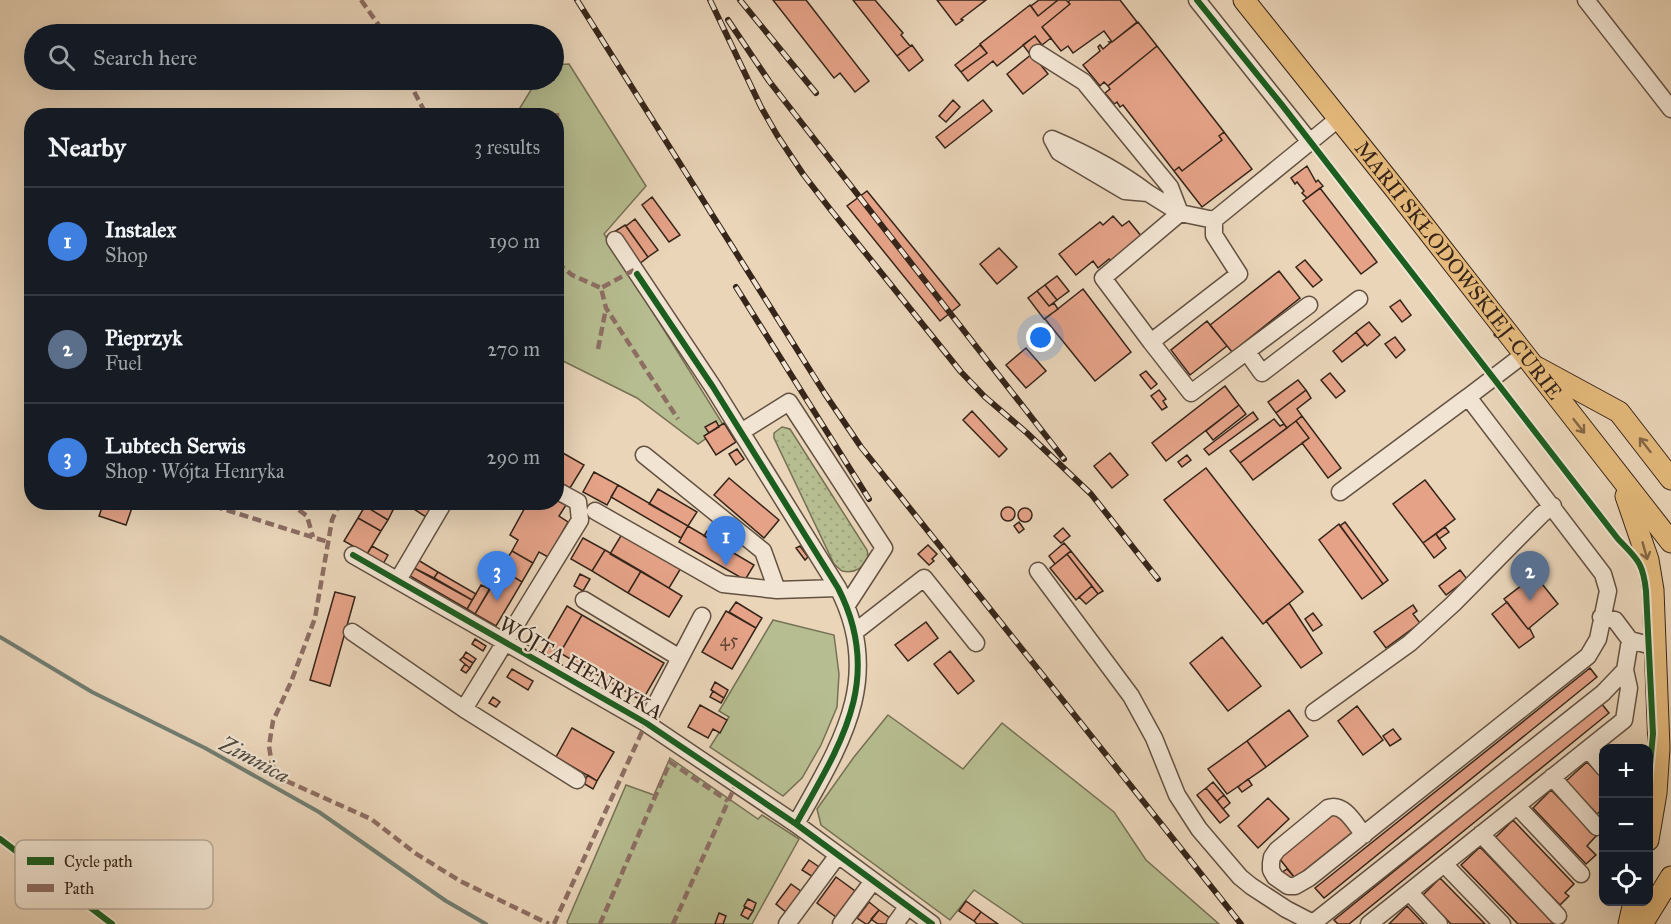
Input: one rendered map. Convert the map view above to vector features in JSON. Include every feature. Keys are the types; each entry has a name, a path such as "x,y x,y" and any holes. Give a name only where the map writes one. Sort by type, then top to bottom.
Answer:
{"main road":[{"name":"MARII SKŁODOWSKIEJ-CURIE","path":"1244,0 1396,190 1671,542"},
{"path":"1527,359 1619,412 1671,478"},
{"path":"1618,476 1637,525 1651,573 1656,647 1658,767 1653,813"},
{"path":"1642,924 1671,877"},
{"path":"1629,924 1633,906"},
{"path":"1650,924 1671,907"}],"street":[{"path":"1197,0 1310,142"},
{"path":"1587,0 1671,109"},
{"path":"1038,53 1084,82 1170,187 1180,213"},
{"path":"1214,220 1338,119"},
{"path":"1148,193 1125,191 1059,152 1052,139 1092,156 1180,213 1214,220"},
{"path":"1180,213 1103,278 1191,393 1309,305"},
{"path":"1151,342 1239,274 1214,235 1214,220"},
{"path":"615,240 713,387 838,588 856,631 860,662 853,710 835,754 796,824"},
{"path":"1247,352 1263,373 1359,299"},
{"path":"1340,492 1468,397 1527,359"},
{"path":"1364,835 1343,809 1334,806 1328,808 1277,850 1272,857 1271,870 1275,878 1288,886 1295,886 1309,878 1364,835 1588,656 1598,639 1608,591 1603,574 1468,397"},
{"path":"741,432 789,402 884,548 847,605"},
{"path":"644,454 763,551 777,590"},
{"path":"464,709 580,520 578,502 564,494"},
{"path":"1314,712 1410,643 1453,604 1542,514 1553,506"},
{"path":"398,580 439,510"},
{"path":"595,511 723,584 777,590 838,588"},
{"name":"WÓJTA HENRYKA","path":"353,555 646,723 796,824 932,924"},
{"path":"1038,571 1131,696 1154,738 1177,795 1198,829 1239,877 1286,909 1313,923 1603,693 1625,670"},
{"path":"856,631 924,578 976,643"},
{"path":"584,600 680,658"},
{"path":"646,723 702,616"},
{"path":"1601,617 1615,620 1629,640 1656,647"},
{"path":"352,632 464,709 578,780"},
{"path":"1371,923 1624,720 1629,688 1625,670 1629,640"},
{"path":"1588,749 1599,762"},
{"path":"1552,777 1597,827"},
{"path":"1517,806 1581,874"},
{"path":"1481,834 1558,916"},
{"path":"787,924 838,855"},
{"path":"1444,864 1502,924"},
{"path":"841,924 873,881"},
{"path":"1409,892 1439,924"},
{"path":"895,924 908,906"}],"green space":[{"path":"564,64 569,64 646,186 604,234 724,426 698,444 637,398 564,362 564,108 520,108 531,90 564,90"},
{"path":"782,427 790,429 867,550 869,559 857,570 842,571 834,564 774,438 774,433"},
{"path":"773,620 834,635 839,674 837,707 821,745 802,778 783,796 710,747 729,717 719,711"},
{"path":"888,715 963,769 1002,723 1114,812 1146,860 1219,924 1024,924 974,890 950,920 821,825 817,809 854,757"},
{"path":"670,758 758,819 762,815 799,839 752,924 568,924 626,785 654,795"}],"building":[{"path":"773,0 806,0 869,81 855,92 840,73 834,78"},
{"path":"853,0 875,0 903,33 901,35 910,46 912,45 897,56"},
{"path":"937,0 986,0 956,25"},
{"path":"1039,0 1058,0 1038,16 1031,6"},
{"path":"1058,0 1066,0 1070,4 1042,27 1051,38 1042,45 1035,36 997,66 993,61 968,81 961,72 987,53 980,44 1030,5 1038,16"},
{"path":"1070,0 1120,0 1137,22 1112,42 1104,31 1073,53 1068,46 1061,51 1042,27 1070,4 1068,2"},
{"path":"1138,22 1157,46 1108,86 1104,82 1100,86 1083,65 1100,51 1098,47 1100,45 1103,49 1109,42"},
{"path":"1035,36 1041,44 1029,53 1023,45"},
{"path":"912,45 923,60 909,71 897,56"},
{"path":"980,45 987,53 961,72 955,65"},
{"path":"1157,46 1224,132 1219,136 1222,140 1182,171 1179,167 1174,171 1123,105 1120,107 1117,102 1114,104 1105,93 1110,89 1108,86"},
{"path":"1032,54 1048,74 1023,94 1007,74"},
{"path":"953,100 960,107 946,122 939,116"},
{"path":"983,100 992,111 945,148 936,137"},
{"path":"1224,132 1252,169 1202,207 1174,171 1179,167 1182,171 1222,140 1219,136"},
{"path":"1307,166 1316,182 1318,180 1323,186 1307,198 1297,182 1295,184 1291,178"},
{"path":"1320,188 1377,262 1361,274 1303,201"},
{"path":"867,191 960,305 940,321 847,206"},
{"path":"652,197 680,235 669,242 642,205"},
{"path":"1113,216 1122,226 1129,221 1142,237 1112,262 1109,259 1098,268 1093,261 1076,275 1059,254 1100,222 1103,225"},
{"path":"635,219 658,250 648,257 626,226"},
{"path":"625,225 648,257 638,265 614,232"},
{"path":"999,248 1017,267 997,284 980,264"},
{"path":"1305,260 1322,280 1313,287 1296,267"},
{"path":"1279,271 1300,298 1232,352 1210,325"},
{"path":"1057,276 1069,291 1057,300 1045,285"},
{"path":"1045,285 1057,300 1049,306 1037,291"},
{"path":"1083,289 1131,352 1095,381 1045,319"},
{"path":"1037,291 1049,306 1054,303 1058,309 1044,319 1028,298"},
{"path":"1400,300 1411,315 1402,322 1390,307"},
{"path":"1207,321 1227,346 1190,375 1171,350"},
{"path":"1369,322 1380,335 1367,346 1356,332"},
{"path":"1356,332 1365,344 1342,362 1333,351"},
{"path":"1395,337 1405,350 1396,358 1385,344"},
{"path":"1026,348 1046,371 1026,388 1006,365"},
{"path":"1146,371 1157,384 1151,389 1140,375"},
{"path":"1330,373 1345,391 1336,398 1321,380"},
{"path":"1298,380 1306,390 1276,413 1268,402"},
{"path":"1225,386 1239,405 1166,461 1152,443"},
{"path":"1159,390 1166,399 1163,401 1167,407 1162,410 1151,396"},
{"path":"1306,390 1311,398 1297,409 1302,416 1287,428 1276,413"},
{"path":"1239,405 1246,414 1213,440 1206,431"},
{"path":"972,411 1007,449 999,457 963,420"},
{"path":"1253,412 1258,419 1209,455 1204,449"},
{"path":"1302,416 1341,468 1328,478 1302,443 1309,438 1296,421"},
{"path":"1274,419 1280,426 1284,424 1287,428 1240,463 1230,451"},
{"path":"716,421 719,427 709,433 705,427"},
{"path":"1296,421 1309,438 1253,480 1240,463"},
{"path":"724,423 736,442 716,455 704,436"},
{"path":"737,449 744,459 736,465 729,454"},
{"path":"1110,453 1128,475 1112,488 1094,466"},
{"path":"564,454 584,465 570,488 564,485"},
{"path":"1187,455 1191,460 1182,467 1178,462"},
{"path":"1206,468 1303,592 1263,624 1164,500"},
{"path":"594,472 618,485 607,505 583,492"},
{"path":"729,478 779,520 764,538 714,495"},
{"path":"1425,480 1455,519 1423,543 1393,504"},
{"path":"618,485 688,526 681,538 611,497"},
{"path":"658,489 697,512 688,526 649,504"},
{"path":"1008,507 1013,509 1015,514 1013,519 1008,521 1003,519 1001,514 1003,509"},
{"path":"1025,508 1030,510 1032,515 1030,520 1025,522 1020,520 1018,515 1020,510"},
{"path":"101,510 131,510 126,525 99,516"},
{"path":"363,510 372,510 388,520 381,531 358,518"},
{"path":"372,510 393,510 388,520"},
{"path":"415,510 430,510 426,517"},
{"path":"524,510 563,510 559,516 568,522 548,557 539,552 533,563 512,551 518,540 510,535"},
{"path":"358,518 381,531 367,554 344,541"},
{"path":"1019,522 1024,529 1019,533 1014,526"},
{"path":"1345,522 1388,580 1383,584 1340,526"},
{"path":"1339,524 1383,584 1362,599 1319,540"},
{"path":"688,526 754,565 745,580 679,542"},
{"path":"1445,527 1449,532 1439,539 1436,534"},
{"path":"1063,528 1070,536 1061,543 1054,536"},
{"path":"707,531 716,537 714,542 704,536"},
{"path":"622,534 681,568 669,588 610,554"},
{"path":"1436,534 1446,548 1434,558 1423,543"},
{"path":"583,538 605,550 592,571 571,559"},
{"path":"1064,543 1071,551 1055,564 1049,556"},
{"path":"928,545 937,554 929,565 918,554"},
{"path":"372,546 388,555 383,564 367,554"},
{"path":"800,546 808,557 805,560 796,548"},
{"path":"605,550 641,571 628,593 592,571"},
{"path":"512,551 533,563 522,582 501,569"},
{"path":"1071,551 1103,591 1098,594 1067,554"},
{"path":"1067,554 1092,586 1076,600 1050,568"},
{"path":"418,560 438,572 434,578 414,568"},
{"path":"414,568 472,600 467,609 410,576"},
{"path":"501,569 522,582 496,626 475,614"},
{"path":"1460,570 1467,579 1446,595 1439,586"},
{"path":"641,571 682,596 669,617 628,593"},
{"path":"438,572 476,594 472,600 434,578"},
{"path":"580,574 590,579 583,591 574,586"},
{"path":"1535,575 1558,604 1528,629 1504,599"},
{"path":"481,585 490,589 475,614 467,609"},
{"path":"1092,586 1098,594 1086,604 1079,597"},
{"path":"335,592 355,597 330,686 310,680"},
{"path":"736,602 762,618 756,628 729,612"},
{"path":"1507,602 1534,637 1519,648 1492,614"},
{"path":"1289,603 1322,653 1301,668 1266,621"},
{"path":"1413,605 1417,611 1413,614 1420,623 1386,648 1374,632"},
{"path":"567,606 582,615 560,653 545,644"},
{"path":"726,611 756,628 732,669 702,652"},
{"path":"1313,613 1322,625 1313,631 1305,619"},
{"path":"582,615 664,663 642,701 560,653"},
{"path":"926,622 938,638 908,661 895,645"},
{"path":"1222,637 1261,686 1228,711 1190,663"},
{"path":"475,639 486,646 483,651 472,644"},
{"path":"545,644 560,653 556,660 541,651"},
{"path":"950,651 974,681 958,694 934,664"},
{"path":"466,652 476,659 473,663 463,657"},
{"path":"463,657 473,663 470,668 460,660"},
{"path":"465,664 470,668 466,673 461,670"},
{"path":"1590,668 1597,677 1324,898 1315,888"},
{"path":"512,669 533,681 528,690 507,677"},
{"path":"715,682 728,690 724,698 711,690"},
{"path":"713,691 724,698 721,703 710,697"},
{"path":"493,697 500,702 496,707 489,703"},
{"path":"1601,703 1609,713 1349,924 1338,924 1334,920"},
{"path":"700,705 727,720 720,733 713,729 708,738 688,727"},
{"path":"1357,706 1383,740 1363,755 1338,721"},
{"path":"1289,710 1308,736 1266,767 1247,741"},
{"path":"572,728 614,752 597,781 556,757"},
{"path":"1393,729 1401,739 1390,746 1383,736"},
{"path":"1247,741 1266,767 1227,794 1208,769"},
{"path":"1587,762 1599,775 1599,812 1597,814 1566,781"},
{"path":"588,775 597,781 593,789 583,783"},
{"path":"1248,779 1252,785 1242,792 1238,787"},
{"path":"1213,782 1224,795 1217,801 1206,788"},
{"path":"1206,788 1229,816 1220,823 1197,795"},
{"path":"1551,790 1596,836 1587,846 1596,855 1586,864 1533,808"},
{"path":"1224,795 1230,803 1223,809 1217,801"},
{"path":"1268,798 1289,819 1258,848 1238,826"},
{"path":"1338,811 1354,831 1295,878 1279,858"},
{"path":"1513,820 1574,884 1565,893 1569,896 1560,905 1495,838"},
{"path":"1480,847 1554,924 1518,924 1461,865"},
{"path":"809,860 822,869 816,879 802,870"},
{"path":"1287,869 1295,878 1289,883 1281,873"},
{"path":"836,877 855,891 836,917 817,903"},
{"path":"1440,878 1485,924 1451,924 1423,895"},
{"path":"791,884 802,892 787,913 776,904"},
{"path":"748,899 756,903 753,911 744,906"},
{"path":"966,901 981,912 974,921 959,911"},
{"path":"869,902 879,910 866,924 857,918"},
{"path":"1407,906 1424,924 1389,924"},
{"path":"745,907 753,911 748,919 741,915"},
{"path":"879,910 890,918 886,924 878,924 871,919"},
{"path":"981,912 998,924 977,924 974,921"},
{"path":"719,913 726,916 723,924 715,924"}],"waterway":[{"name":"Zimnica","path":"0,637 92,692 205,748 319,812 446,901 486,924"}],"railway":[{"path":"577,0 825,394 861,447 1241,924"},
{"path":"710,0 761,107 777,135 830,209 961,372 985,397 1091,494 1158,579"},
{"path":"740,0 816,93"},
{"path":"728,20 769,81 1064,459"},
{"path":"736,287 869,499"}],"marked path":[{"path":"361,0 378,24"},
{"path":"413,90 423,108"},
{"path":"564,268 572,275 601,288"},
{"path":"634,270 601,288 606,308 678,419"},
{"path":"598,349 606,308"},
{"path":"226,510 328,542"},
{"path":"299,510 307,516 313,537"},
{"path":"336,510 332,520 315,618 291,682 273,721 269,746 272,765 282,779 371,819 415,853 460,881 549,924"},
{"path":"554,924 646,723"},
{"path":"600,924 670,762 728,801"},
{"path":"673,924 736,784"}],"cycle path":[{"path":"1197,0 1282,105 1638,562 1643,573 1646,591 1652,744"},
{"path":"637,274 713,387 838,588 851,621 857,652 857,682 851,710 828,767 796,824"},
{"path":"353,555 646,723 796,824 932,924"},
{"path":"0,839 15,850"},
{"path":"92,909 112,924"}],"place":[{"name":"Instalex","path":"726,566"},
{"name":"Lubtech Serwis","path":"497,601"},
{"name":"Pieprzyk","path":"1530,601"}]}
